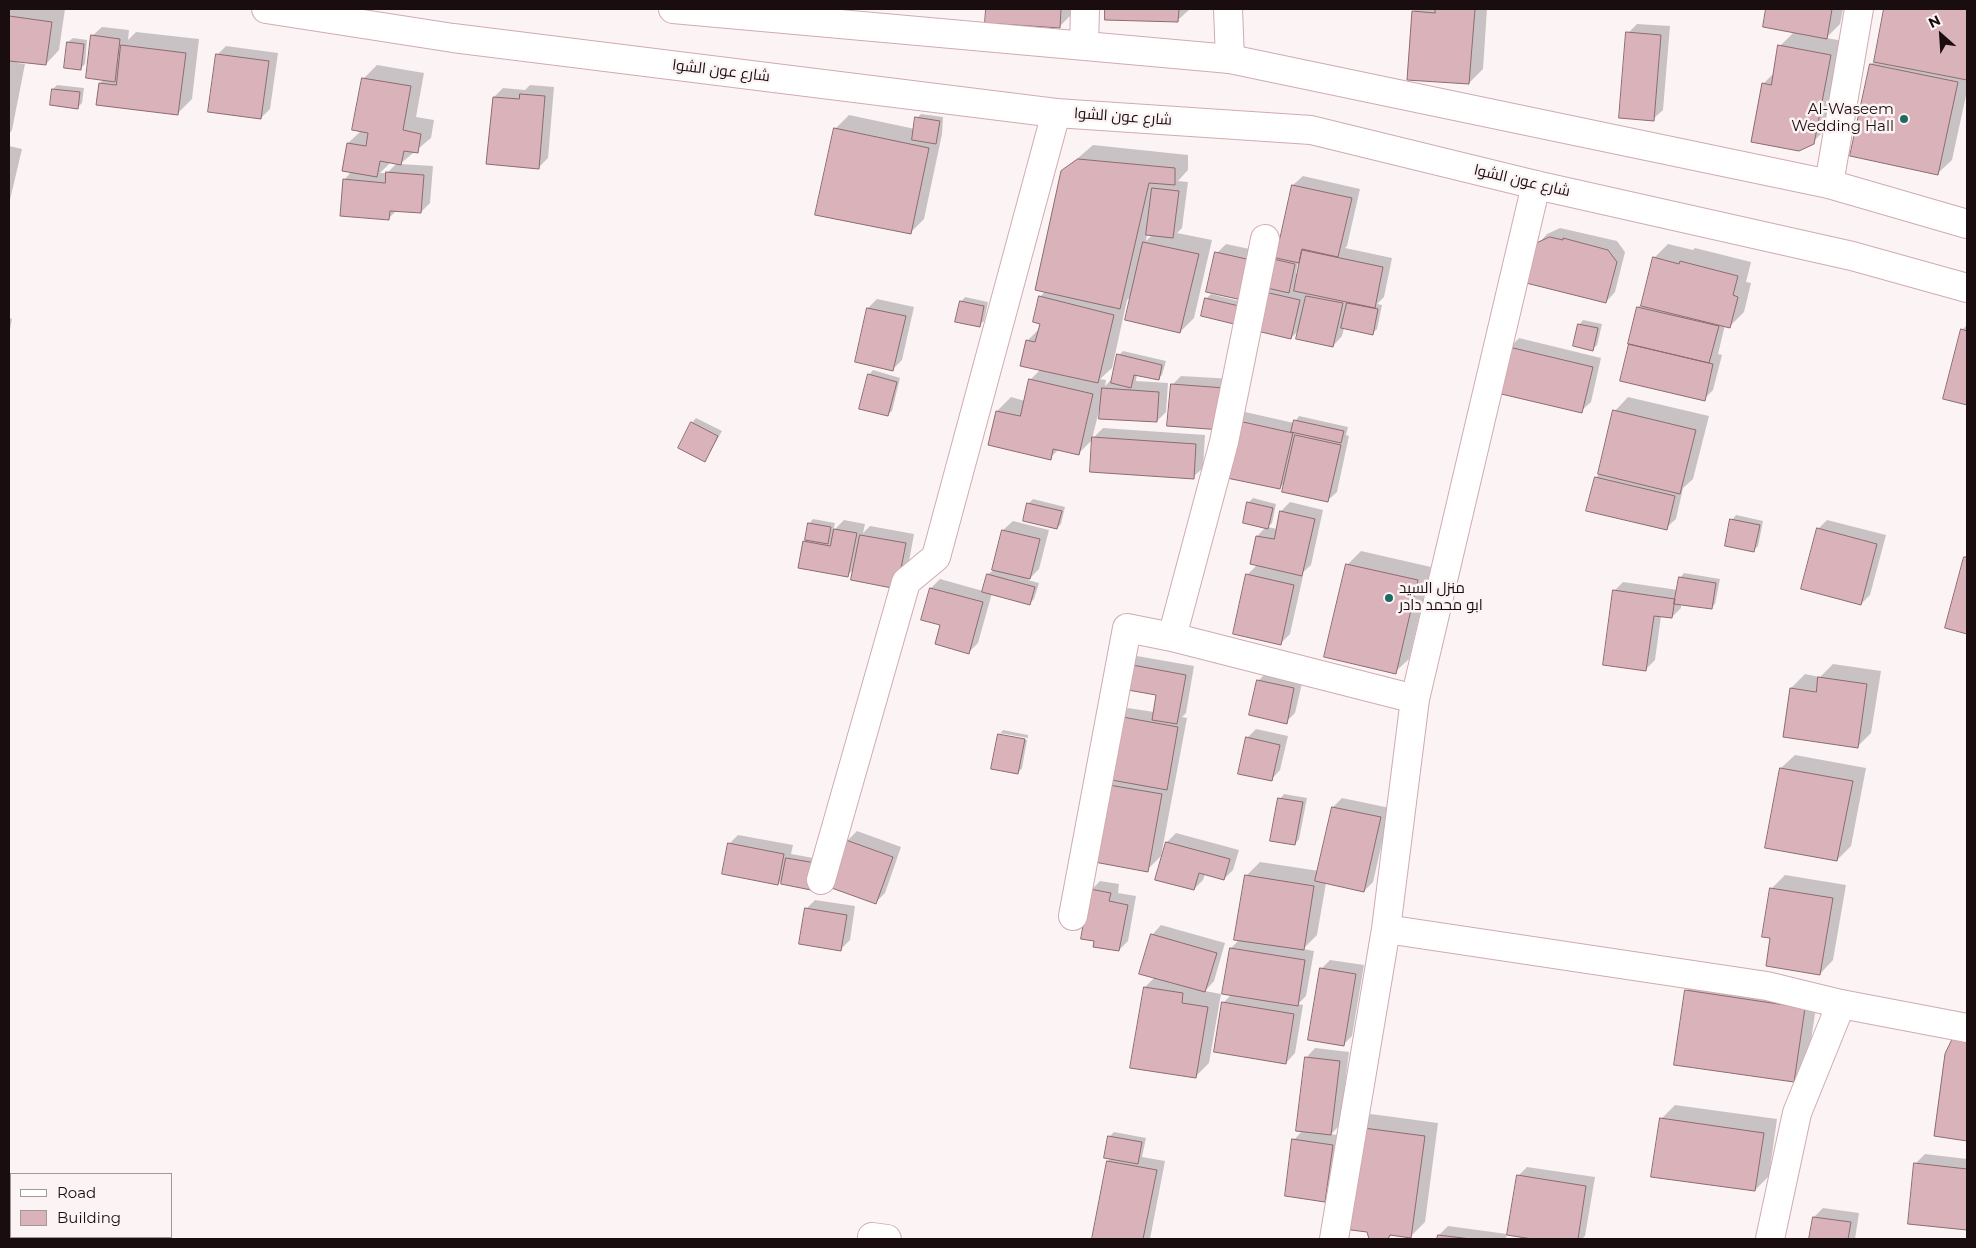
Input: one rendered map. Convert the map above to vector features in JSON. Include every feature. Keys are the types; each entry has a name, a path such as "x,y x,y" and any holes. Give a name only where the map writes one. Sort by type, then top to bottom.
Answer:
{"street":[{"name":"شارع عون الشوا","path":"266,9 453,38 1056,113 1311,130 1536,184 1852,256 1967,288"},
{"path":"673,9 751,13 1230,59 1830,184 1967,224"},
{"path":"1084,45 1085,9"},
{"path":"1228,9 1230,59"},
{"path":"1830,184 1859,9"},
{"path":"821,880 906,582 936,556 1056,113"},
{"path":"1334,1239 1386,929 1415,699 1536,184"},
{"path":"1172,636 1224,442 1265,239"},
{"path":"1073,916 1126,628 1172,636 1415,699"},
{"path":"1386,929 1767,986 1841,1004 1967,1028"},
{"path":"1770,1239 1797,1113 1841,1004"},
{"path":"872,1239 872,1237 887,1239"}],"building":[{"path":"986,9 1061,9 1060,28 985,23"},
{"path":"1105,9 1179,9 1178,22 1105,20"},
{"path":"1435,9 1475,9 1469,84 1407,80 1412,11 1435,13"},
{"path":"1766,9 1832,9 1827,39 1763,27"},
{"path":"1884,9 1967,9 1967,80 1874,62"},
{"path":"9,16 52,22 46,65 9,61"},
{"path":"1626,32 1661,35 1654,121 1619,118"},
{"path":"91,35 120,39 115,82 86,78"},
{"path":"67,42 84,44 81,70 64,68"},
{"path":"121,45 186,53 178,115 96,105 99,83 116,85"},
{"path":"1778,45 1831,55 1814,144 1799,151 1751,142 1762,83 1771,85"},
{"path":"216,54 269,61 261,119 208,112"},
{"name":"Al-Waseem Wedding Hall","path":"1870,64 1958,82 1938,175 1850,156"},
{"path":"362,78 411,86 403,130 421,134 418,153 404,151 401,165 380,161 377,177 342,171 347,143 366,146 368,133 352,130"},
{"path":"52,89 80,92 78,109 50,105"},
{"path":"520,94 545,96 539,169 486,164 493,97 519,99"},
{"path":"915,117 940,121 936,144 912,140"},
{"path":"834,128 929,148 911,234 815,215"},
{"path":"1078,159 1175,168 1175,185 1149,183 1120,309 1035,290 1061,171"},
{"path":"386,172 424,175 421,213 390,211 389,220 340,216 343,179 385,183"},
{"path":"1292,185 1352,198 1338,257 1302,249 1299,263 1276,258"},
{"path":"1152,188 1179,191 1173,238 1146,235"},
{"path":"1550,237 1563,240 1563,238 1608,250 1617,262 1606,303 1526,283 1537,243"},
{"path":"1143,242 1199,254 1180,333 1125,320"},
{"path":"1302,250 1383,267 1375,308 1294,291"},
{"path":"1215,252 1251,260 1242,300 1206,292"},
{"path":"1653,257 1679,264 1680,261 1738,276 1733,295 1738,297 1730,328 1641,306"},
{"path":"1273,259 1295,264 1289,293 1267,288"},
{"path":"1265,292 1300,300 1291,339 1257,331"},
{"path":"1039,296 1114,315 1098,383 1020,366 1026,340 1035,342 1040,324 1033,322"},
{"path":"1306,296 1343,303 1333,347 1296,339"},
{"path":"1205,298 1239,306 1234,324 1201,316"},
{"path":"960,301 984,306 980,327 955,322"},
{"path":"1347,303 1378,309 1373,335 1341,328"},
{"path":"1637,307 1719,326 1709,363 1628,344"},
{"path":"867,308 906,316 893,371 855,362"},
{"path":"1578,324 1598,328 1593,351 1573,346"},
{"path":"1961,329 1967,331 1967,405 1943,399"},
{"path":"1629,344 1713,364 1705,401 1620,381"},
{"path":"1509,347 1593,367 1582,413 1497,393"},
{"path":"1117,354 1162,365 1159,380 1134,375 1131,388 1111,383"},
{"path":"868,374 897,382 888,416 859,409"},
{"path":"1029,379 1093,394 1079,455 1053,449 1051,460 988,445 996,411 1020,416"},
{"path":"1171,384 1225,388 1222,430 1167,426"},
{"path":"1102,388 1159,392 1157,422 1099,419"},
{"path":"1613,410 1696,430 1680,494 1598,474"},
{"path":"1234,420 1293,433 1280,489 1222,477"},
{"path":"1294,420 1344,431 1341,443 1291,432"},
{"path":"691,422 718,436 705,462 678,448"},
{"path":"1295,435 1341,445 1328,502 1282,492"},
{"path":"1092,437 1196,444 1194,479 1090,472"},
{"path":"1595,477 1675,496 1667,530 1586,511"},
{"path":"1247,502 1273,508 1268,529 1243,523"},
{"path":"1027,503 1062,511 1057,529 1023,521"},
{"path":"1280,511 1315,519 1302,576 1250,564 1256,536 1274,539"},
{"path":"1730,519 1760,525 1754,552 1725,546"},
{"path":"808,523 831,527 828,544 805,540"},
{"path":"1817,528 1877,544 1861,605 1801,589"},
{"path":"834,529 857,533 848,577 798,568 803,541 830,546"},
{"path":"1002,530 1040,539 1030,579 992,570"},
{"path":"860,535 906,543 897,589 851,580"},
{"path":"1964,557 1967,557 1967,634 1945,628"},
{"path":"1346,564 1418,580 1396,674 1324,657"},
{"path":"987,574 1035,587 1030,605 982,592"},
{"path":"1246,574 1294,585 1281,645 1233,634"},
{"path":"1679,577 1716,583 1712,609 1674,604"},
{"path":"930,588 983,602 969,654 935,644 940,625 921,620"},
{"path":"1613,590 1675,599 1672,618 1654,616 1646,671 1603,665"},
{"path":"1127,664 1186,675 1177,724 1152,720 1156,695 1122,689"},
{"path":"1818,677 1867,684 1858,748 1783,737 1790,688 1816,692"},
{"path":"1257,680 1294,688 1287,724 1249,715"},
{"path":"1117,716 1178,727 1167,790 1106,779"},
{"path":"998,734 1025,739 1018,774 991,769"},
{"path":"1246,737 1280,745 1272,781 1238,774"},
{"path":"1780,768 1853,781 1837,861 1765,848"},
{"path":"1103,784 1162,794 1148,872 1089,861"},
{"path":"1278,798 1303,802 1295,845 1270,841"},
{"path":"1332,807 1381,817 1364,892 1315,881"},
{"path":"846,840 893,857 876,904 829,887"},
{"path":"1166,842 1230,859 1224,880 1199,873 1194,890 1155,880"},
{"path":"728,843 784,854 778,885 722,874"},
{"path":"786,858 816,863 811,890 781,884"},
{"path":"1245,875 1314,886 1304,950 1234,940"},
{"path":"1770,888 1833,898 1820,975 1766,966 1770,938 1762,937"},
{"path":"1090,889 1111,893 1109,901 1128,905 1119,951 1093,947 1094,941 1081,939"},
{"path":"805,908 847,915 841,951 799,944"},
{"path":"1151,934 1217,953 1205,992 1139,974"},
{"path":"1230,948 1305,960 1298,1006 1222,994"},
{"path":"1320,968 1356,974 1344,1046 1308,1040"},
{"path":"1144,987 1183,993 1182,1003 1208,1007 1196,1078 1130,1068"},
{"path":"1685,990 1805,1008 1794,1082 1674,1065"},
{"path":"1222,1002 1294,1014 1286,1064 1214,1052"},
{"path":"1954,1036 1967,1038 1967,1141 1934,1136 1945,1054"},
{"path":"1305,1057 1340,1061 1331,1135 1296,1131"},
{"path":"1660,1118 1764,1133 1755,1191 1651,1177"},
{"path":"1356,1127 1425,1136 1411,1238 1390,1235 1388,1239 1369,1239 1367,1232 1343,1229"},
{"path":"1108,1136 1142,1142 1138,1164 1104,1158"},
{"path":"1292,1139 1333,1145 1325,1202 1285,1196"},
{"path":"1107,1161 1157,1170 1143,1239 1092,1239"},
{"path":"1914,1163 1967,1169 1967,1230 1908,1224"},
{"path":"1517,1175 1586,1186 1578,1239 1532,1239 1507,1235"},
{"path":"1813,1217 1851,1222 1848,1239 1809,1239"},
{"path":"1438,1235 1471,1239 1437,1239"}],"place":[{"name":"Al-Waseem Wedding Hall","path":"1904,119"},
{"name":"منزل السيد ابو محمد دادر","path":"1389,598"}]}
